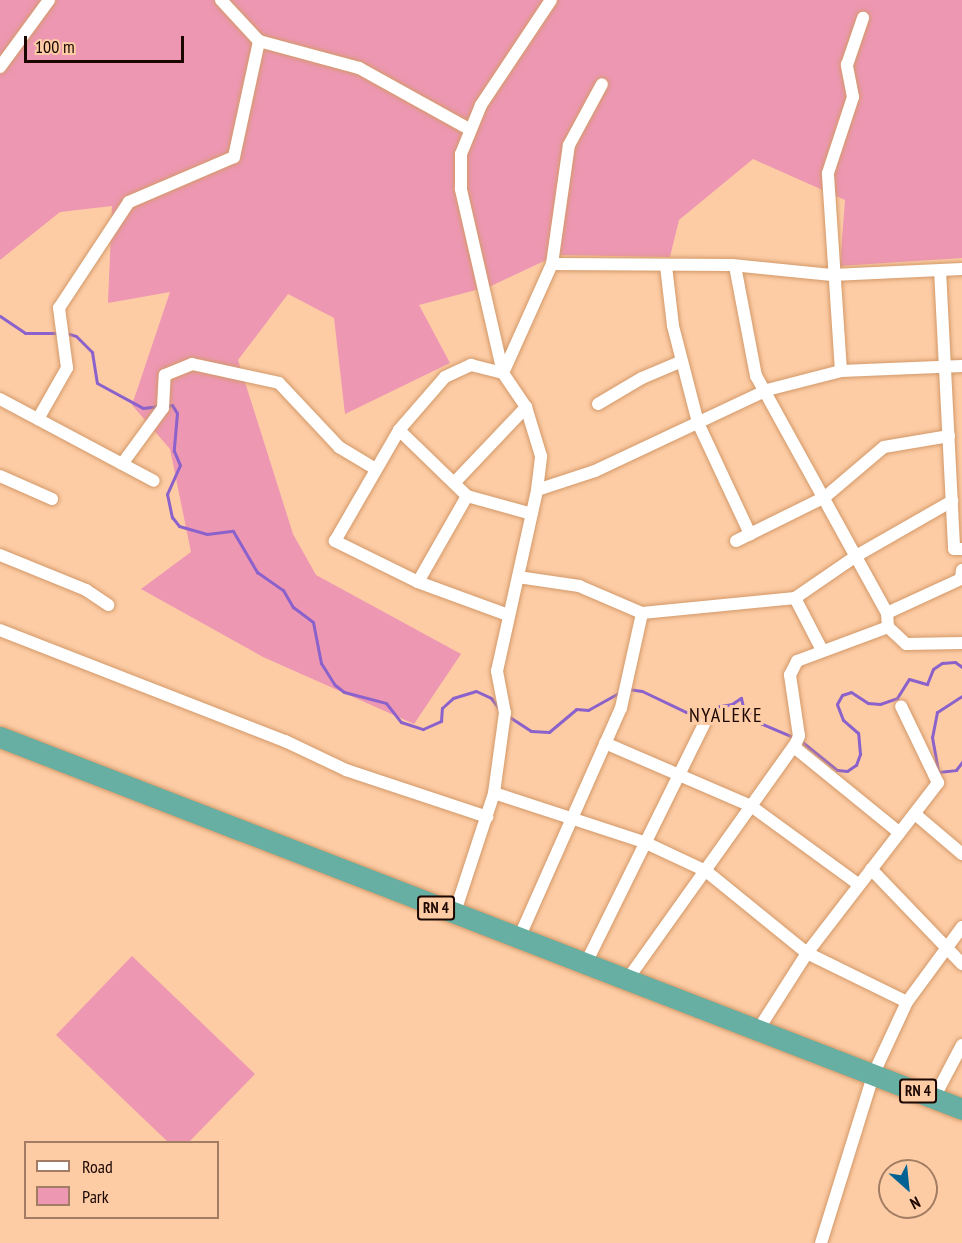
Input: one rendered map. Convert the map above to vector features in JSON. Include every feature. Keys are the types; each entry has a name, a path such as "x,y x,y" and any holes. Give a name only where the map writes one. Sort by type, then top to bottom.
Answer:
{"highway":[{"name":"RN 4","path":"0,737 454,915 586,963 962,1109"}],"street":[{"path":"0,67 49,0"},
{"path":"221,0 259,40 359,68 469,129"},
{"path":"454,915 494,793 505,713 497,671 537,490 541,456 526,407 504,373 461,189 461,154 469,129 551,0"},
{"path":"841,370 832,275 828,173 853,97 847,65 863,18"},
{"path":"38,419 67,368 59,308 129,202 234,157 259,40"},
{"path":"504,373 552,264 569,145 602,84"},
{"path":"552,264 735,266 832,275 962,269"},
{"path":"666,266 682,361 698,423 750,534"},
{"path":"735,266 756,375 767,390 887,613 888,627 906,644 962,643"},
{"path":"940,270 949,436 956,464 952,501 954,549 962,549"},
{"path":"598,404 642,378 682,361"},
{"path":"122,464 163,405 165,375 192,364 279,383 339,447 374,468"},
{"path":"504,373 471,365 445,377 399,430 374,468 335,541 418,582 508,615"},
{"path":"537,490 595,471 767,390 841,370 962,366"},
{"path":"0,399 154,481"},
{"path":"454,483 526,407"},
{"path":"399,430 467,496 532,514"},
{"path":"736,541 825,497 884,447 949,436"},
{"path":"0,476 52,499"},
{"path":"418,582 467,496"},
{"path":"518,577 579,586 642,614 795,598 856,556 952,501"},
{"path":"0,555 86,590 108,605"},
{"path":"887,613 962,579 962,570"},
{"path":"795,598 822,650"},
{"path":"519,938 621,708 642,614"},
{"path":"627,980 797,742 790,675 797,661 888,627"},
{"path":"0,630 285,741 346,770 487,817"},
{"path":"758,1030 807,953 938,783 901,706"},
{"path":"586,963 704,724"},
{"path":"797,742 900,833"},
{"path":"605,743 680,772 752,806 858,884"},
{"path":"494,793 644,842 706,871 807,953 907,1002"},
{"path":"915,814 962,854"},
{"path":"871,869 962,964"},
{"path":"821,1243 873,1073 907,1002 962,927"},
{"path":"934,1098 962,1045"}],"green space":[{"path":"0,0 962,0 962,258 840,266 845,200 753,159 679,220 670,257 557,255 491,286 419,305 450,363 345,414 334,318 288,294 238,360 293,534 316,575 461,654 414,724 263,657 141,589 191,552 170,449 132,405 170,292 108,303 112,206 60,212 0,260"},
{"path":"132,956 255,1074 190,1141 167,1141 56,1035"}],"waterway":[{"path":"0,316 25,333 59,333"},
{"path":"66,333 76,336 92,352 97,383 143,408 160,406"},
{"path":"166,406 172,405 177,413 174,451 180,465 167,494 172,517 179,526 207,534 233,531 257,572 283,590 293,607 313,622 321,663 335,685 344,692 386,703 401,722 423,729 441,721 442,708 453,698 476,691 491,698 500,710"},
{"path":"801,741 837,770 847,771 856,765 860,754 858,733 843,720 837,704 842,695 851,692 868,703 880,704 897,698 909,679 927,684 933,669 942,663 955,662 962,667"},
{"path":"628,689 642,691 686,712 732,704 741,698 744,711 753,713 760,723 795,738"},
{"path":"508,716 531,731 549,732 576,709 588,710 620,692"},
{"path":"962,696 937,712 932,737 938,772 956,770 962,762"}],"district":[{"name":"NYALEKE","path":"726,715"}]}
